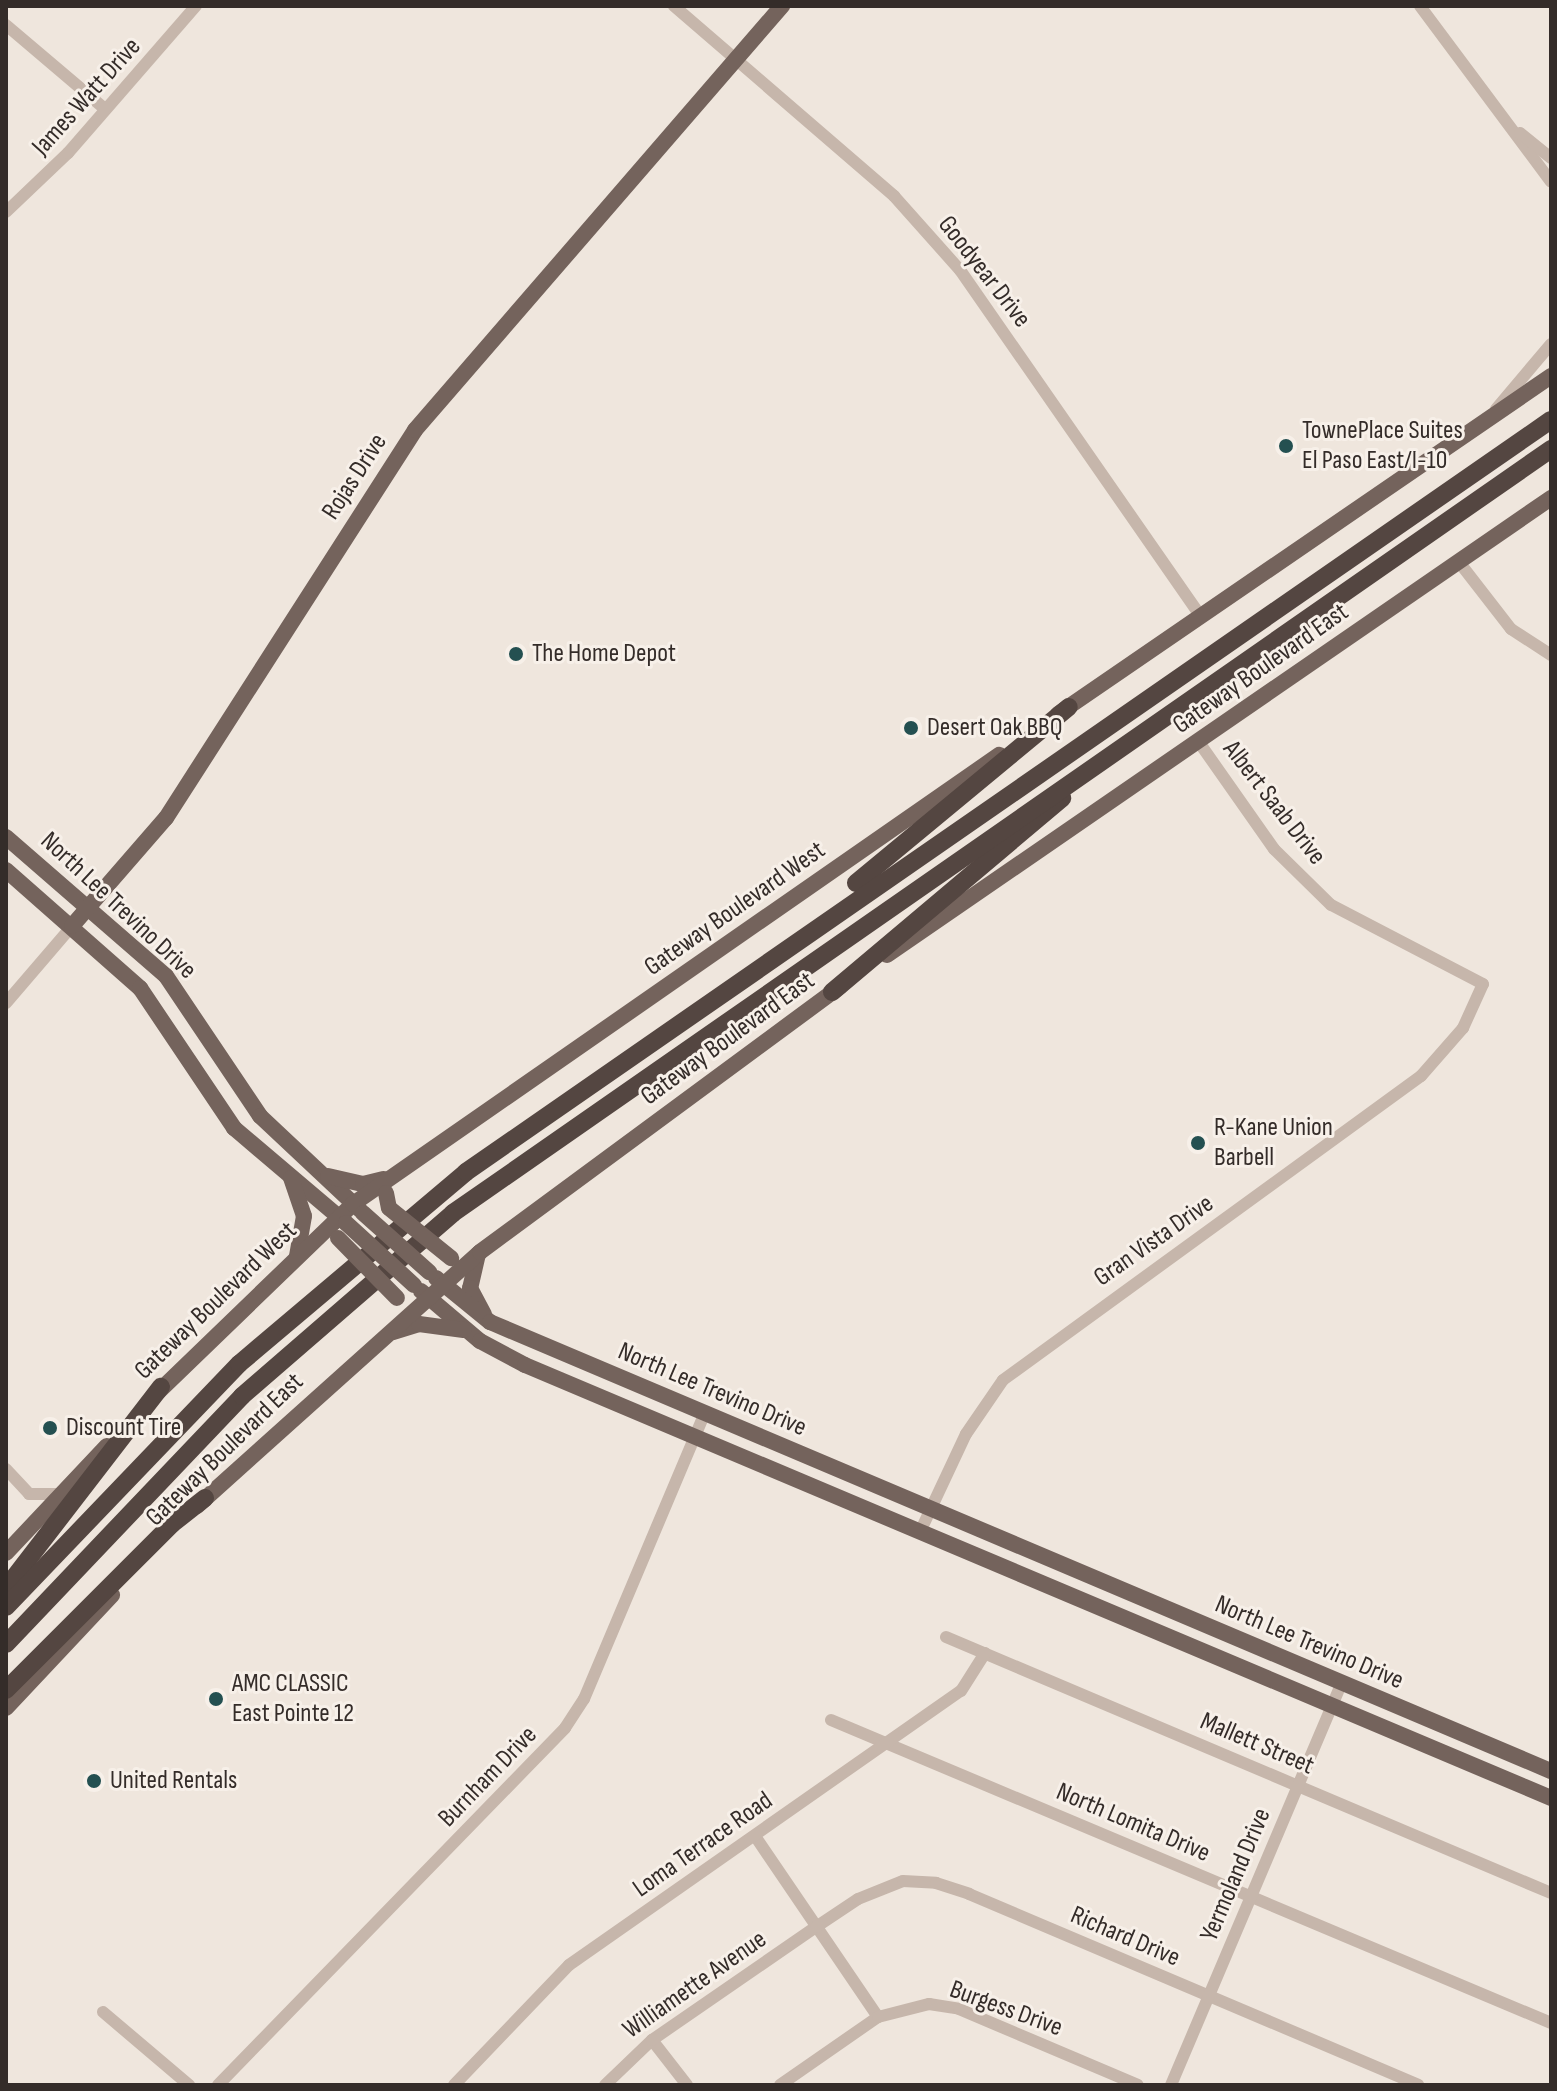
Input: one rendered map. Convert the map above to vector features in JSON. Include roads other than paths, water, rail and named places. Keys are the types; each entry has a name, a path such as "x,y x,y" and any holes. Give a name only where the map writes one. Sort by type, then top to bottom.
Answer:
{"highway":[{"path":"6,1607 185,1417 286,1320 466,1172 710,998 1551,420"},
{"path":"6,1644 242,1396 453,1213 1091,766 1551,449"},
{"path":"710,998 928,829 1069,707"},
{"path":"832,992 1030,827 1091,766"},
{"path":"6,1588 161,1387"},
{"path":"6,1690 172,1524 205,1498"}],"main road":[{"name":"Rojas Drive","path":"72,926 90,910 166,818 400,450 734,58 782,6"},
{"name":"Gateway Boulevard West","path":"6,1553 161,1387 313,1240 341,1226 388,1186 1069,707 1551,376"},
{"name":"Gateway Boulevard East","path":"6,1708 205,1498 428,1297 436,1278 480,1252 832,992 1551,498"},
{"name":"North Lee Trevino Drive","path":"6,837 166,976 248,1100 306,1163 490,1322 1551,1771"},
{"name":"North Lee Trevino Drive","path":"6,870 72,926 154,1005 234,1128 290,1176 341,1226 466,1331 525,1365 1551,1798"},
{"path":"306,1163 340,1182 388,1186 389,1208 451,1258 480,1252 470,1288 490,1322"},
{"path":"290,1176 304,1216 297,1256"},
{"path":"341,1226 397,1298 384,1335"},
{"path":"384,1335 419,1324 466,1331"}],"street":[{"name":"James Watt Drive","path":"6,212 68,153 196,6"},
{"name":"Goodyear Drive","path":"674,6 894,196 960,270 1201,617"},
{"path":"1420,6 1551,182"},
{"path":"6,25 105,109"},
{"path":"1505,121 1551,158"},
{"path":"1486,421 1551,344"},
{"path":"1459,562 1511,629 1551,655"},
{"name":"Albert Saab Drive","path":"1198,741 1274,849 1331,905 1483,984"},
{"name":"Rojas Drive","path":"6,1003 72,926"},
{"name":"Gran Vista Drive","path":"920,1532 933,1510 966,1434 1003,1380 1421,1076 1463,1028 1483,984"},
{"name":"Burnham Drive","path":"218,2085 565,1728 584,1699 705,1413"},
{"path":"6,1469 29,1494 61,1494"},
{"name":"Mallett Street","path":"946,1637 1551,1893"},
{"name":"Loma Terrace Road","path":"454,2085 569,1965 888,1745 961,1691 985,1653"},
{"name":"Yermoland Drive","path":"1171,2085 1342,1683"},
{"name":"North Lomita Drive","path":"831,1720 1551,2023"},
{"path":"755,1836 878,2017"},
{"name":"Richard Drive","path":"816,1927 885,1885 936,1883 1418,2085"},
{"name":"Williamette Avenue","path":"605,2085 652,2040 816,1927"},
{"name":"Burgess Drive","path":"780,2085 878,2017 914,2005 946,2006 1138,2085"},
{"path":"103,2012 189,2085"},
{"path":"652,2040 687,2085"}],"place":[{"name":"TownePlace Suites El Paso East/I-10","path":"1286,446"},
{"name":"The Home Depot","path":"516,654"},
{"name":"Desert Oak BBQ","path":"911,728"},
{"name":"R-Kane Union Barbell","path":"1198,1143"},
{"name":"Discount Tire","path":"50,1428"},
{"name":"AMC CLASSIC East Pointe 12","path":"216,1699"},
{"name":"United Rentals","path":"94,1781"}]}
